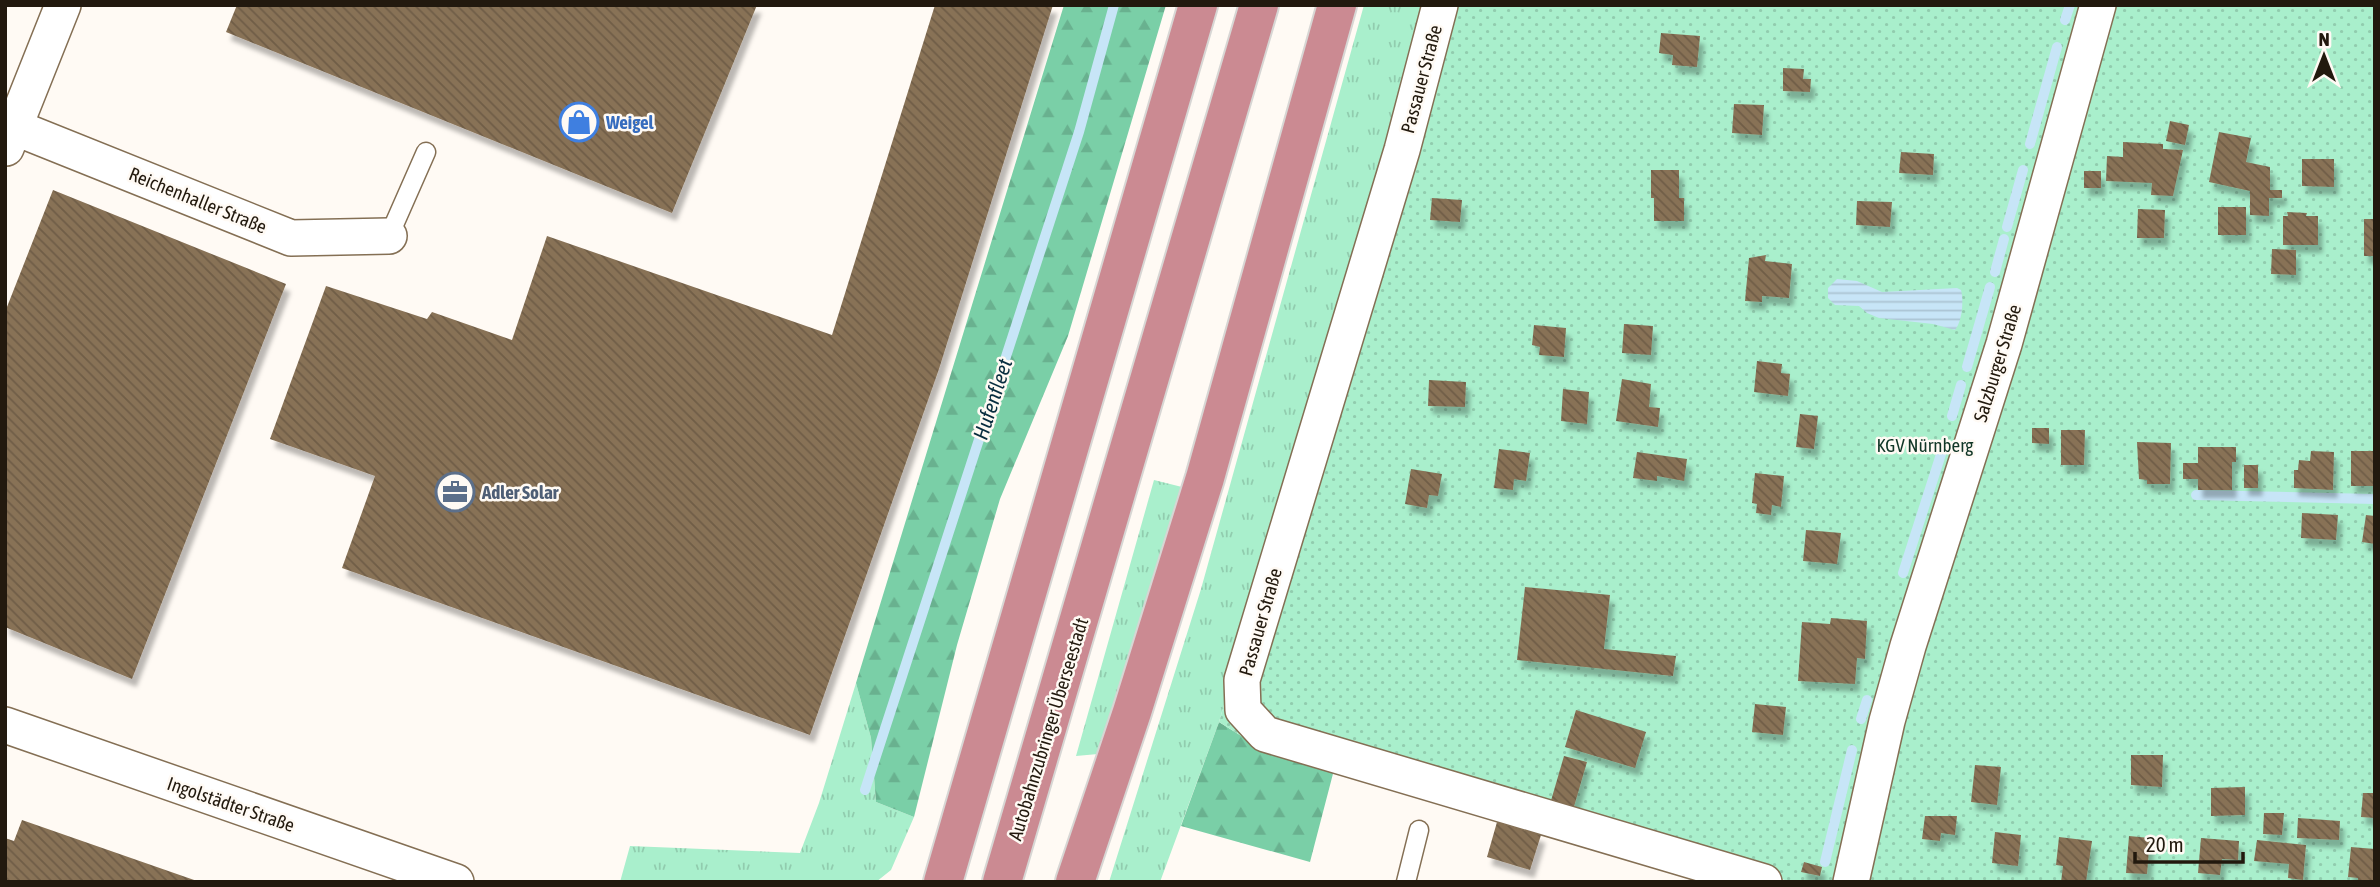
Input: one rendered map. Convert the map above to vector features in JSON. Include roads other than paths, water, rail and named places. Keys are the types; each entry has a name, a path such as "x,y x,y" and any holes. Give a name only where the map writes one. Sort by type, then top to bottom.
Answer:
{"highway":[{"path":"919,882 946,871 1198,5"},
{"name":"Autobahnzubringer Überseestadt","path":"1002,882 1259,5"},
{"path":"1074,882 1132,712 1205,478 1306,119 1326,12"}],"street":[{"path":"10,138 63,5"},
{"name":"Passauer Straße","path":"1440,5 1398,163 1242,680 1243,710 1265,734 1764,882"},
{"name":"Salzburger Straße","path":"1851,882 1891,708 2004,344 2098,5"},
{"name":"Reichenhaller Straße","path":"10,138 291,238 389,236"},
{"name":"Ingolstädter Straße","path":"5,725 456,882"}],"lane":[{"path":"389,236 426,152"},
{"path":"1406,882 1419,830"}],"water":[{"path":"1837,279 1857,281 1882,292 1957,288 1961,290 1962,300 1959,322 1955,330 1933,324 1879,318 1859,306 1835,305 1828,298 1828,288"}],"waterway":[{"name":"Hufenfleet","path":"865,790 1079,132 1114,5"},
{"path":"2065,20 2070,5"},
{"path":"2030,144 2057,47"},
{"path":"2007,227 2023,170"},
{"path":"1995,272 2004,239"},
{"path":"1967,367 1990,287"},
{"path":"1952,416 1961,385"},
{"path":"1903,573 1943,448"},
{"path":"2196,495 2375,499"},
{"path":"1861,719 1867,700"},
{"path":"1825,862 1852,750"}],"place":[{"name":"Weigel","path":"579,122"},
{"name":"Adler Solar","path":"455,492"}],"park label":[{"name":"KGV Nürnberg","path":"1925,445"}]}
